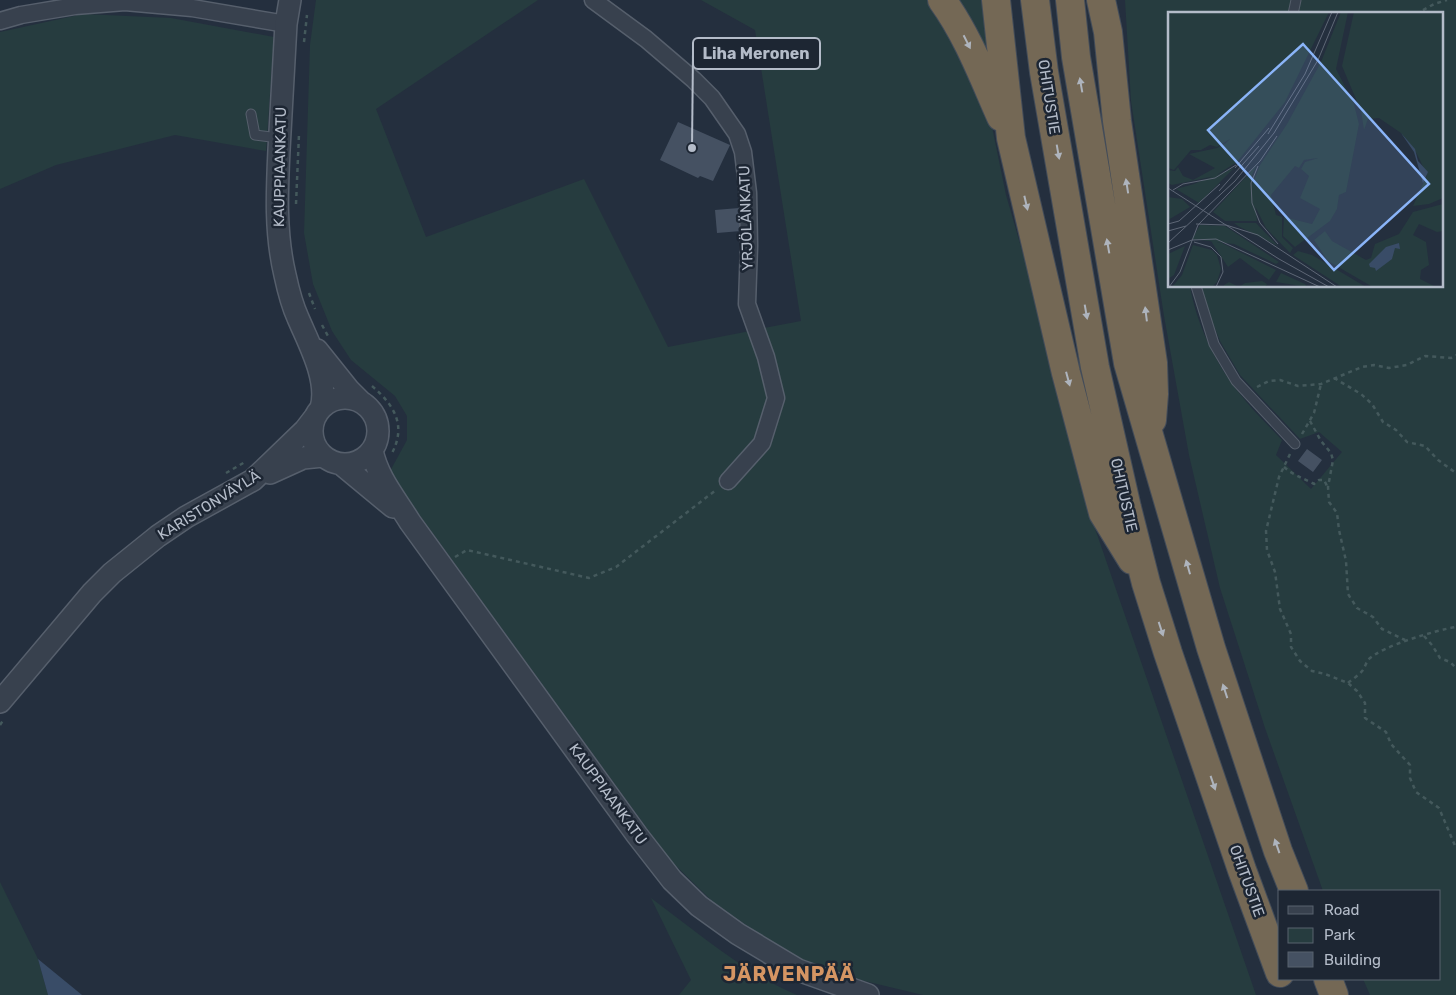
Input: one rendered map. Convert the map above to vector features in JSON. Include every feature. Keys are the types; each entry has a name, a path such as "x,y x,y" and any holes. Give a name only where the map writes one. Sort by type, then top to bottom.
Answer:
{"highway":[{"path":"942,0 953,14 1011,138"},
{"path":"996,0 1011,138 1066,373 1103,513 1146,583"},
{"name":"OHITUSTIE","path":"1035,0 1044,72 1095,367 1127,508 1146,583 1242,870 1278,968"},
{"path":"1070,0 1076,57 1128,363 1211,648 1278,851 1294,890"},
{"path":"1102,0 1108,32 1117,121 1153,363 1154,394 1151,440"},
{"path":"1108,32 1110,0"},
{"path":"1282,980 1288,995"},
{"path":"1328,980 1334,995"}],"street":[{"name":"YRJÖLÄNKATU","path":"593,0 646,39 712,98 738,134 743,152 748,193 747,304 766,357 776,398 762,443 728,481"},
{"path":"0,21 21,15 75,6 124,2 192,8 286,24"},
{"name":"KAUPPIAANKATU","path":"299,4 286,24 276,201 284,274 297,316 314,330"},
{"path":"254,480 303,458 358,462 366,457 377,440 376,418 370,408 366,394 334,372 314,330"},
{"path":"314,330 324,398 312,428 313,438 316,447 332,460"},
{"path":"318,413 330,402 340,398 351,398 366,394"},
{"name":"KARISTONVÄYLÄ","path":"3,710 92,594 112,573 152,540 179,522 254,480 300,435 318,413"},
{"name":"KAUPPIAANKATU","path":"372,450 374,462 379,472 410,522 637,835 672,880 699,906 762,949 798,970 868,995"},
{"name":"KAUPPIAANKATU","path":"332,460 385,499 410,522"}],"lane":[{"path":"251,114 255,135 279,138"},
{"path":"1197,288 1214,344 1236,380 1295,444"}],"path":[{"path":"1420,12 1434,4 1447,0"},
{"path":"299,4 304,42"},
{"path":"296,209 299,126"},
{"path":"308,290 317,315"},
{"path":"314,330 329,339"},
{"path":"1249,396 1258,386 1269,381 1280,380 1298,386 1321,384 1362,367 1374,365 1389,368 1407,365 1425,356 1451,358 1456,355"},
{"path":"1334,378 1361,394 1372,404 1383,422 1396,430 1407,442 1425,446 1438,460 1456,473"},
{"path":"1321,384 1310,422 1295,444 1279,477 1266,532 1267,550 1276,572 1280,609 1291,634 1291,646 1306,667 1348,683 1357,690 1365,704 1365,718 1386,732 1391,744 1410,765 1410,778 1416,792 1439,808 1456,848"},
{"path":"366,394 386,398 398,418 398,431 394,449 379,472"},
{"path":"1310,422 1321,441 1331,453 1333,460 1328,487 1329,502 1337,513 1346,561 1348,594 1357,608 1374,617 1382,629 1405,640"},
{"path":"1284,467 1292,475 1302,477 1314,484 1319,480 1324,480 1328,487"},
{"path":"441,565 467,550 590,578 616,567 728,481"},
{"path":"1348,683 1363,670 1369,660 1405,640 1456,627"},
{"path":"1424,636 1440,658 1450,662 1456,668"},
{"path":"0,724 3,710"}],"green space":[{"path":"316,0 538,0 376,109 426,237 584,179 668,347 750,331 771,396 757,441 723,477 728,489 769,446 785,398 764,328 801,321 755,30 701,0 929,0 953,33 990,117 1006,195 1034,292 1080,485 1256,995 923,995 852,978 802,959 756,932 712,901 670,860 389,473 407,440 407,416 395,396 351,360 332,331 313,284 304,233 310,45"},
{"path":"954,0 985,0 1000,88"},
{"path":"1125,0 1292,0 1289,12 1168,12 1168,288 1190,288 1202,329 1215,357 1231,383 1282,440 1276,455 1311,489 1342,452 1319,432 1300,439 1240,375 1220,341 1199,288 1444,288 1444,12 1297,12 1300,0 1456,0 1456,995 1370,995 1363,980 1441,980 1441,890 1323,890 1265,728 1220,588 1189,455 1164,316 1131,101"},
{"path":"83,14 171,18 274,37 266,151 175,135 56,165 0,189 0,32"},
{"path":"0,882 38,959 48,995 0,995"},
{"path":"651,898 739,963 777,986 797,995 679,995 691,980"}],"water":[{"path":"38,959 82,995 48,995"}],"building":[{"path":"678,122 730,145 713,181 700,176 698,178 660,160"},
{"path":"739,208 741,231 717,233 715,210"},
{"path":"1307,449 1322,460 1313,472 1298,461"}],"place":[{"name":"Liha Meronen","path":"692,148"}],"district":[{"name":"JÄRVENPÄÄ","path":"789,974"}]}
